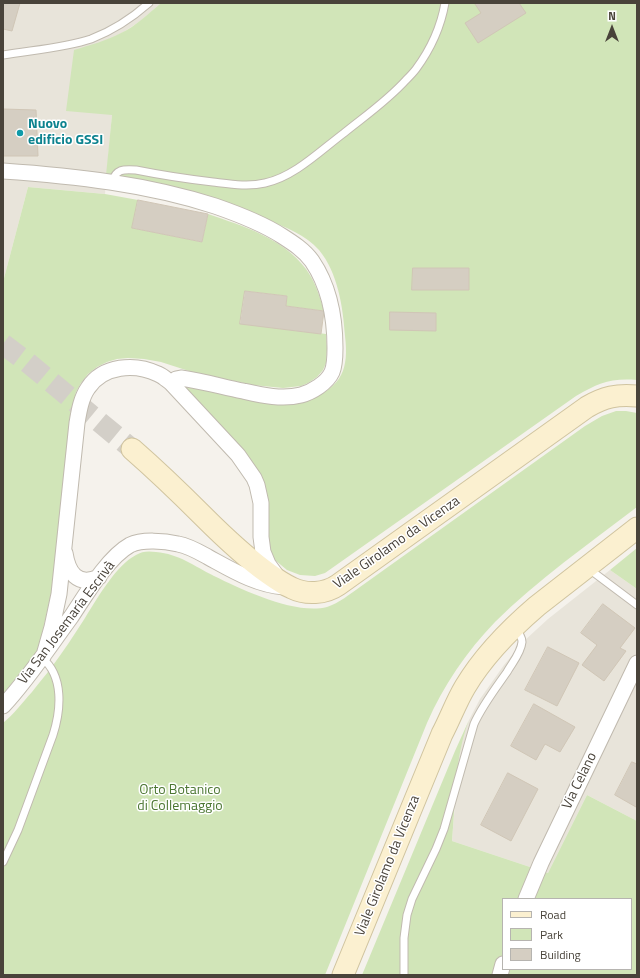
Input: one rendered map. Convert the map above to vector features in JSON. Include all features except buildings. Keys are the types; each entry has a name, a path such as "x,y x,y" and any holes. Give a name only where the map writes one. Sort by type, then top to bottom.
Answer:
{"main road":[{"name":"Viale Girolamo da Vicenza","path":"132,449 230,543 258,566 287,585 303,591 327,591 335,588 587,407 613,396 635,396"},
{"name":"Viale Girolamo da Vicenza","path":"343,975 442,734 464,688 482,662 514,627 537,606 637,528"}],"street":[{"path":"3,171 112,182 171,194 201,202 241,215 280,235 301,249 312,261 322,280 331,304 335,329 335,361 330,376 314,389 300,395 282,397 262,395 181,378 176,379 171,383"},
{"path":"43,657 57,604 65,544 78,415 81,401 87,389 95,380 111,370 139,368 153,372 171,383 238,455 252,474 257,485 261,503 263,552 268,564 287,585"},
{"name":"Via San Josemaría Escrivà","path":"3,706 43,657 98,577 116,556 132,545 142,542 178,544 191,548 231,570 263,583 276,587 287,585"},
{"path":"65,544 65,554 70,571 80,579 87,580 98,577"},
{"name":"Via Celano","path":"526,898 541,863 637,663"}],"lane":[{"path":"3,55 68,45 91,39 118,26 148,3"},
{"path":"112,182 116,174 126,170 136,170 195,180 246,185 264,183 282,178 301,166 381,104 416,70 439,27 445,3"},
{"path":"587,567 637,605"},
{"path":"404,975 404,932 409,909 417,887 444,829 474,724 515,660 522,645 522,638 514,627"},
{"path":"3,862 21,822 57,721 57,683 51,668 43,657"}],"shaded area":[{"path":"3,3 161,3 142,20 122,33 107,40 112,115 105,194 28,187 3,282"},
{"path":"610,570 637,589 637,821 587,795 548,873 452,841 460,749 469,720 480,699 504,665 524,641 548,619"}],"green space":[{"path":"161,3 637,3 637,380 605,382 576,396 325,573 315,576 300,575 287,570 275,560 270,552 268,501 186,391 186,386 311,399 330,388 341,375 346,358 341,302 331,269 314,245 302,236 281,226 223,202 106,175 112,115 66,111 74,50 104,41 132,27"},
{"path":"28,187 105,194 138,200 133,228 202,242 208,214 262,234 286,249 297,258 306,269 315,284 324,311 286,306 287,296 245,291 240,323 326,334 327,349 326,363 323,370 317,377 301,386 283,388 253,385 192,372 161,362 144,359 117,359 97,367 88,374 76,392 70,415 51,594 38,651 3,694 3,282"},
{"name":"Orto Botanico di Collemaggio","path":"616,411 637,413 637,507 564,562 511,606 485,633 465,657 448,682 427,723 325,975 3,975 3,723 32,692 51,668 73,637 101,592 121,566 141,553 151,551 164,553 179,558 226,582 269,600 300,608 314,609 327,607 348,595 585,426 602,416"},
{"path":"637,548 637,589 610,570"},
{"path":"469,720 464,735 458,765 452,841 548,873 587,795 637,821 637,975 362,975"}],"tunnel":[{"path":"3,344 132,449"}],"place":[{"name":"Nuovo edificio GSSI","path":"20,133"}]}
